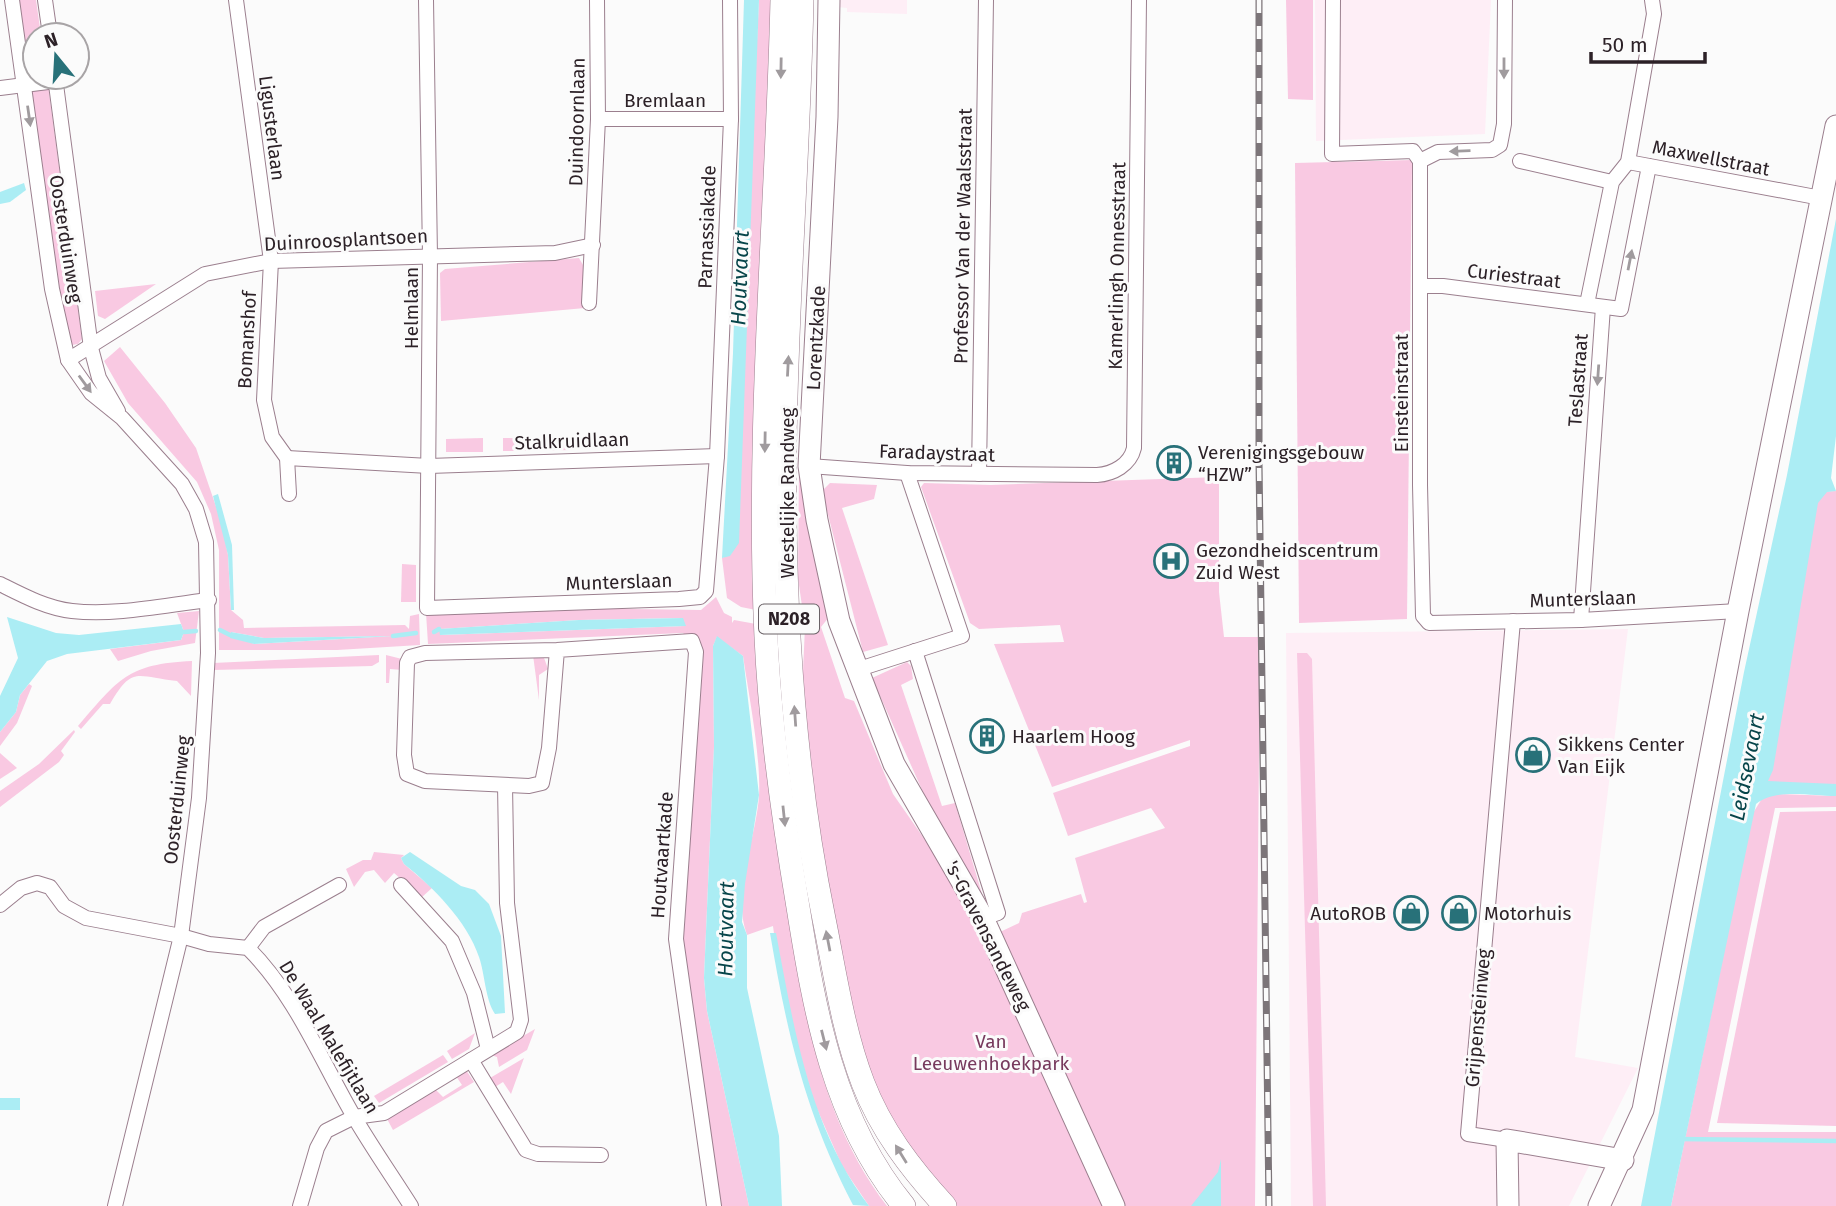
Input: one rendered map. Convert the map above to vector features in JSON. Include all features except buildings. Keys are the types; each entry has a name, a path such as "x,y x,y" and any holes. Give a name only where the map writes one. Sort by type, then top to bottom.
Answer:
{"main road":[{"name":"Westelijke Randweg","path":"782,0 764,445 769,680 788,847 806,961 828,1057 835,1082 864,1149 904,1206"},
{"name":"Westelijke Randweg","path":"802,0 799,136 785,440 786,573 798,748 814,868 846,1028 863,1083 882,1123 907,1164 945,1206"}],"street":[{"name":"Oosterduinweg","path":"12,0 21,60"},
{"path":"45,0 48,21"},
{"name":"Ligusterlaan","path":"236,0 271,261"},
{"name":"Helmlaan","path":"426,0 430,256 427,574"},
{"name":"Duindoornlaan","path":"593,245 598,120 597,0"},
{"name":"Parnassiakade","path":"717,456 731,119 730,0"},
{"name":"Lorentzkade","path":"829,0 827,117 809,466 817,520 839,621 856,670"},
{"name":"Professor Van der Waalsstraat","path":"979,474 986,0"},
{"name":"Kamerlingh Onnesstraat","path":"1063,474 1105,474 1128,462 1134,448 1139,0"},
{"path":"1333,0 1332,154 1413,151 1420,161 1438,152 1492,150 1500,145 1504,124 1505,0"},
{"path":"1628,162 1654,13 1652,0"},
{"path":"0,88 21,86"},
{"name":"Oosterduinweg","path":"26,91 52,289 68,360 91,393 122,418 182,484 195,509 206,541 209,600 199,798 181,936 116,1206"},
{"name":"Oosterduinweg","path":"58,91 91,348 99,378 122,418"},
{"name":"Bremlaan","path":"598,120 731,119"},
{"path":"1599,1206 1623,1160 1643,1110 1738,611 1836,126"},
{"name":"Einsteinstraat","path":"1420,161 1421,592 1423,616 1429,623"},
{"path":"1520,161 1612,182 1587,304"},
{"name":"Maxwellstraat","path":"1612,182 1628,162 1821,198"},
{"path":"1603,307 1621,309 1649,166"},
{"path":"589,303 593,245"},
{"name":"Duinroosplantsoen","path":"68,360 205,274 271,261 555,253 593,245"},
{"name":"Bomanshof","path":"271,261 264,400 272,437 287,458 289,494"},
{"name":"Curiestraat","path":"1420,286 1443,286 1603,307"},
{"name":"Teslastraat","path":"1581,620 1603,307"},
{"name":"Stalkruidlaan","path":"429,466 717,456"},
{"name":"Munterslaan","path":"427,574 427,608 700,597 708,585 717,456"},
{"path":"287,458 429,466"},
{"name":"Faradaystraat","path":"809,466 907,473 1063,474"},
{"path":"856,670 962,636 907,473"},
{"path":"0,584 39,602 72,611 114,610 209,600"},
{"name":"Munterslaan","path":"1429,623 1581,620 1738,611"},
{"name":"Grijpensteinweg","path":"1513,621 1468,1134 1623,1160"},
{"name":"Houtvaartkade","path":"557,650 692,641 696,652 676,939 714,1206"},
{"path":"557,650 550,748 542,783 505,785 425,781 407,774 404,755 407,663 411,657 425,653 557,650"},
{"path":"915,651 998,913 983,918"},
{"name":"'s-Gravensandeweg","path":"856,670 894,764 983,918 1114,1206"},
{"path":"300,1206 317,1148 326,1131 354,1117 384,1113 517,1032 521,1020 507,903 505,785"},
{"path":"0,905 21,888 37,883 50,887 64,906 86,918 209,944 248,948 264,927 339,884"},
{"path":"401,885 452,941 474,993 488,1049"},
{"name":"De Waal Malefijtlaan","path":"248,948 268,968 294,1008 354,1117 411,1206"},
{"path":"471,1060 526,1150 538,1154 601,1155"},
{"path":"1507,1140 1508,1206"}],"shaded area":[{"path":"838,0 907,0 907,14 847,12 847,8 838,7"},
{"path":"1315,0 1491,0 1485,134 1316,141"},
{"path":"1628,629 1575,1057 1638,1068 1569,1206 1291,1206 1286,633"}],"green space":[{"path":"18,0 36,0 39,21 21,21"},
{"path":"759,0 772,0 756,610 741,607 727,598 722,558 732,553"},
{"path":"1286,0 1313,0 1313,100 1288,99"},
{"path":"31,91 49,91 82,339 78,344 72,345 66,339"},
{"path":"1412,160 1407,619 1299,623 1295,163"},
{"path":"579,258 583,265 585,308 441,321 440,273 445,269"},
{"path":"156,284 105,319 98,316 95,291"},
{"path":"120,347 165,403 196,448 222,524 228,555 231,610 243,620 244,628 405,625 409,629 410,616 419,614 420,645 337,650 219,650 219,550 211,514 197,482 128,403 104,361","holes":["231,632 264,638 393,636 254,644"]},
{"path":"483,438 483,452 446,452 446,439"},
{"path":"503,438 574,439 575,450 503,451"},
{"name":"Van Leeuwenhoekpark","path":"799,466 829,617 821,627 845,698 854,701 893,794 939,860 987,951 1007,945 1000,932 1019,923 1022,913 1081,894 1084,903 1087,902 1075,858 1165,828 1151,808 1068,836 1053,793 1190,746 1190,740 1052,787 994,644 1064,642 1060,625 979,629 970,623 921,487 924,483 991,485 1219,477 1219,592 1224,637 1260,637 1255,1206 953,1206 883,1114 844,999 801,714 805,627 798,578"},
{"path":"830,483 877,485 874,499 842,508 888,645 863,652 822,491"},
{"path":"1836,491 1836,786 1757,786 1817,492"},
{"path":"402,564 416,565 416,602 401,602"},
{"path":"716,597 724,613 732,617 732,623 734,620 756,624 797,960 814,1047 842,1130 862,1169 887,1206 869,1206 842,1166 814,1102 782,994 773,926 747,935 743,918 743,884 757,813 759,780 743,656 717,637 713,646 714,747 704,978 707,1011 749,1206 719,1206 677,959 702,650 683,633 428,644 426,613 490,607 701,610","holes":["682,618 685,626 440,635 440,629 579,620"]},
{"path":"199,611 195,643 151,651 118,661 110,649 181,640 184,632 177,613"},
{"path":"1297,653 1307,653 1312,659 1326,1206 1313,1206"},
{"path":"379,655 379,662 372,666 213,670 213,663"},
{"path":"386,655 402,659 402,670 390,669 389,683 386,683"},
{"path":"533,655 543,655 548,669 539,675 539,700"},
{"path":"192,661 191,696 177,681 137,676 124,683 110,704 103,704 81,729 78,726 104,696 138,670"},
{"path":"907,662 911,666 913,679 901,685 942,806 955,803 985,904 923,792 872,678"},
{"path":"29,684 32,686 17,723 0,746 0,732 16,712 20,695"},
{"path":"74,730 61,751 64,755 59,762 0,807 0,791 39,764"},
{"path":"0,753 17,768 0,779"},
{"path":"1777,794 1836,796 1836,807 1775,808 1708,1132 1836,1132 1836,1206 1671,1206 1753,813 1763,797"},
{"path":"1836,811 1836,1126 1717,1123 1780,812"},
{"path":"374,852 404,855 401,858 404,864 432,888 422,897 394,873 385,883 374,870 365,872 354,887 346,869 363,860 371,860"},
{"path":"535,1029 527,1050 499,1067 497,1057 491,1055"},
{"path":"475,1033 469,1049 452,1059 447,1051"},
{"path":"443,1055 448,1062 379,1103 374,1096"},
{"path":"524,1058 511,1094 503,1082 495,1087 490,1078"},
{"path":"466,1070 474,1082 393,1130 386,1117 435,1089 443,1097 462,1085 456,1076"}],"water":[{"name":"Houtvaart","path":"744,0 759,0 739,543 730,556 722,558 733,353"},
{"path":"24,183 26,190 10,202 0,204 0,192"},
{"name":"Leidsevaart","path":"1836,219 1836,436 1831,478 1836,491 1827,492 1818,503 1773,770 1768,781 1836,784 1836,796 1784,794 1756,804 1671,1206 1641,1206 1744,672 1787,475"},
{"path":"218,494 232,545 234,610 231,610 228,555 213,496"},
{"path":"7,617 56,633 79,635 181,624 184,632 181,640 67,654 47,661 20,695 16,712 0,732 0,696 18,658"},
{"path":"683,618 686,626 440,635 439,629 579,620"},
{"path":"231,632 264,638 393,636 254,644 230,638"},
{"name":"Houtvaart","path":"717,636 743,656 759,795 742,922 747,935 747,988 779,1136 782,1206 749,1206 707,1011 704,978 714,747 713,646"},
{"path":"410,852 461,886 475,890 489,904 501,936 505,1013 495,1014 492,1008 479,957 458,918 426,883 404,864 401,858"},
{"path":"770,933 776,933 798,1040 818,1110 849,1175 869,1206 853,1205 836,1171 810,1105 783,1005"},
{"path":"0,1098 20,1098 20,1110 0,1110"},
{"path":"1221,1159 1221,1206 1191,1206 1218,1172"}],"waterway":[{"path":"434,632 439,629"},
{"path":"220,630 230,635"},
{"path":"184,632 196,631"},
{"path":"393,636 416,633"},
{"path":"1679,1139 1836,1141"}],"railway":[{"path":"1259,0 1259,462 1269,1206"}],"place":[{"name":"Verenigingsgebouw “HZW”","path":"1174,463"},
{"name":"Gezondheidscentrum Zuid West","path":"1171,561"},
{"name":"Haarlem Hoog","path":"987,736"},
{"name":"Sikkens Center Van Eijk","path":"1533,755"},
{"name":"AutoROB","path":"1411,913"},
{"name":"Motorhuis","path":"1459,913"}]}
